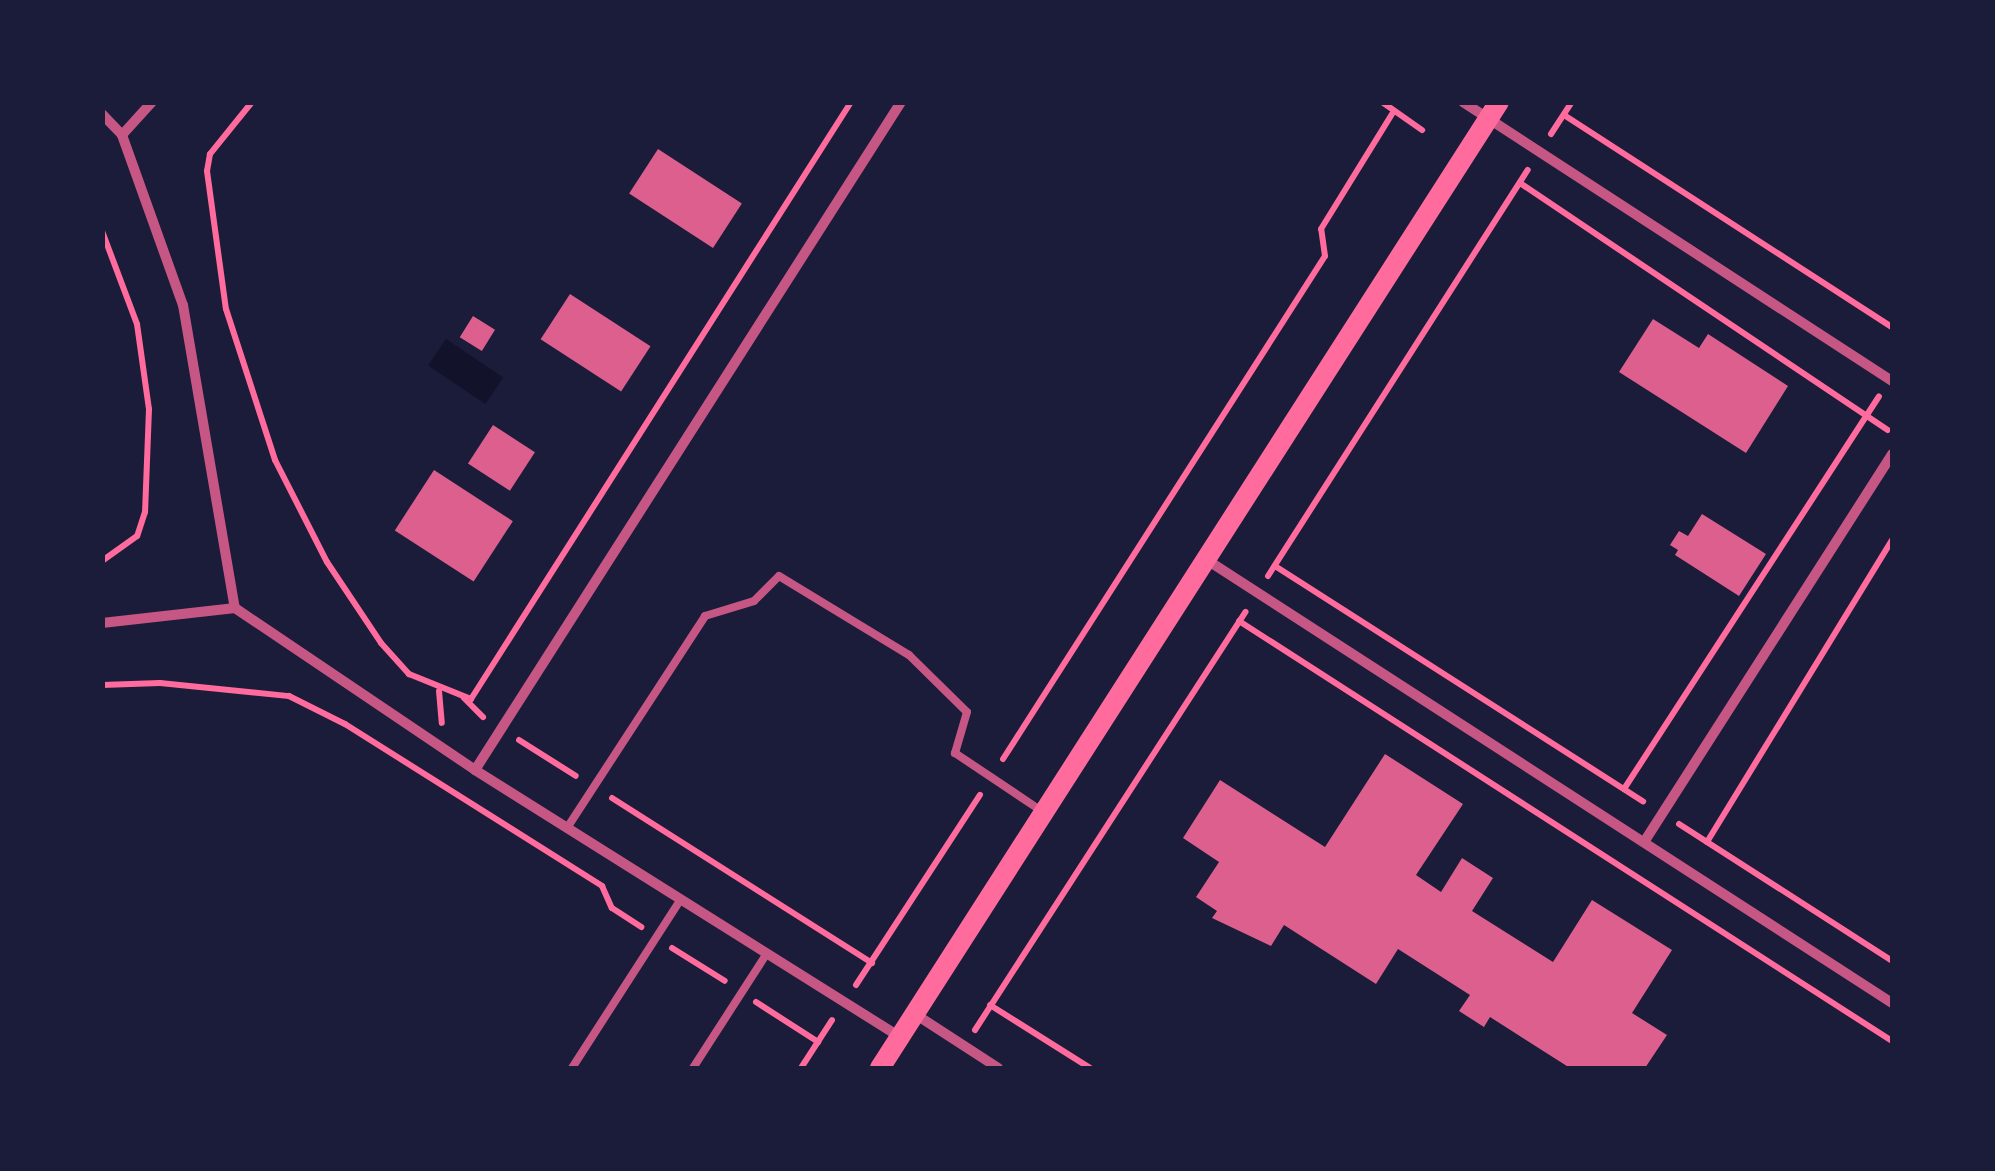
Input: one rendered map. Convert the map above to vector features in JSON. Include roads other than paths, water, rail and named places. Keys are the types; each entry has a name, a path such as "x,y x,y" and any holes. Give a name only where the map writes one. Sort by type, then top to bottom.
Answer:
{"main road":[{"path":"880,1068 1494,110"}],"street":[{"path":"122,135 152,102"},
{"path":"475,770 902,102"},
{"path":"1463,102 1494,110 1891,380"},
{"path":"102,114 122,135 183,305 235,608"},
{"path":"1646,839 1892,454"},
{"path":"1207,560 1646,839 1892,1003"},
{"path":"102,624 235,608 475,770 900,1037"},
{"path":"914,1014 998,1068"}],"lane":[{"path":"567,828 705,616 754,601 779,576 909,655 967,712 955,753 1044,812"},
{"path":"572,1068 681,899"},
{"path":"693,1068 767,953"}]}
